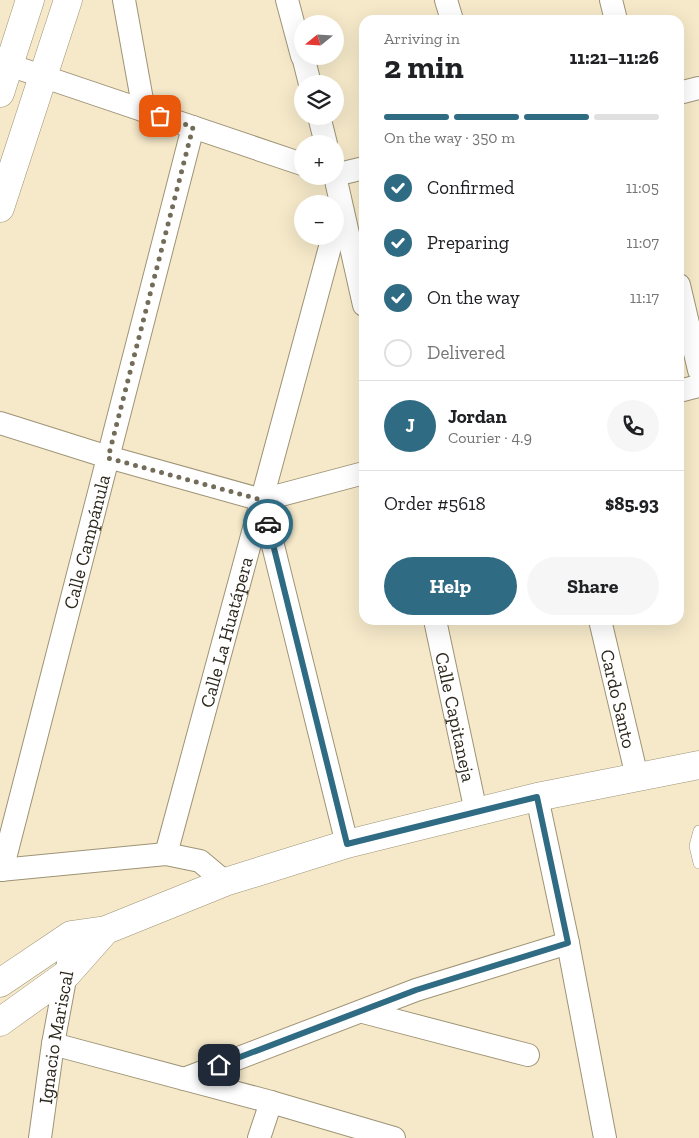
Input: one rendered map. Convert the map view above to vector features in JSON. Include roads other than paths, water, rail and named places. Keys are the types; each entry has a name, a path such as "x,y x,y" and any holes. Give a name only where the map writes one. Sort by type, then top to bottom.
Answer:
{"street":[{"path":"0,93 30,0"},
{"path":"0,208 68,0"},
{"path":"124,0 144,111"},
{"path":"287,0 294,26"},
{"path":"446,0 450,15"},
{"path":"611,0 615,15"},
{"path":"9,65 294,161"},
{"path":"684,92 699,88"},
{"name":"Calle Campánula","path":"1,870 193,127"},
{"path":"344,173 359,169"},
{"path":"344,220 359,284"},
{"name":"Calle La Huatápera","path":"166,854 331,245"},
{"path":"684,306 699,370"},
{"path":"684,390 699,386"},
{"path":"0,423 108,458 262,500 359,474"},
{"path":"262,500 347,844"},
{"name":"Calle Capitaneja","path":"436,625 476,812"},
{"name":"Cardo Santo","path":"601,625 637,777"},
{"path":"0,983 71,935 106,930 225,882 347,844 476,812 537,797 699,765"},
{"path":"537,797 568,943 605,1138"},
{"path":"1,870 166,854 200,862 225,882"},
{"path":"0,1022 66,974 106,930"},
{"name":"Ignacio Mariscal","path":"40,1138 71,935"},
{"path":"184,1079 363,1012 416,990 568,943"},
{"path":"363,1012 528,1055"},
{"path":"53,1044 271,1102 357,1133 394,1138"},
{"path":"259,1138 271,1102"}],"lane":[{"path":"699,831 695,846 699,863"}]}
